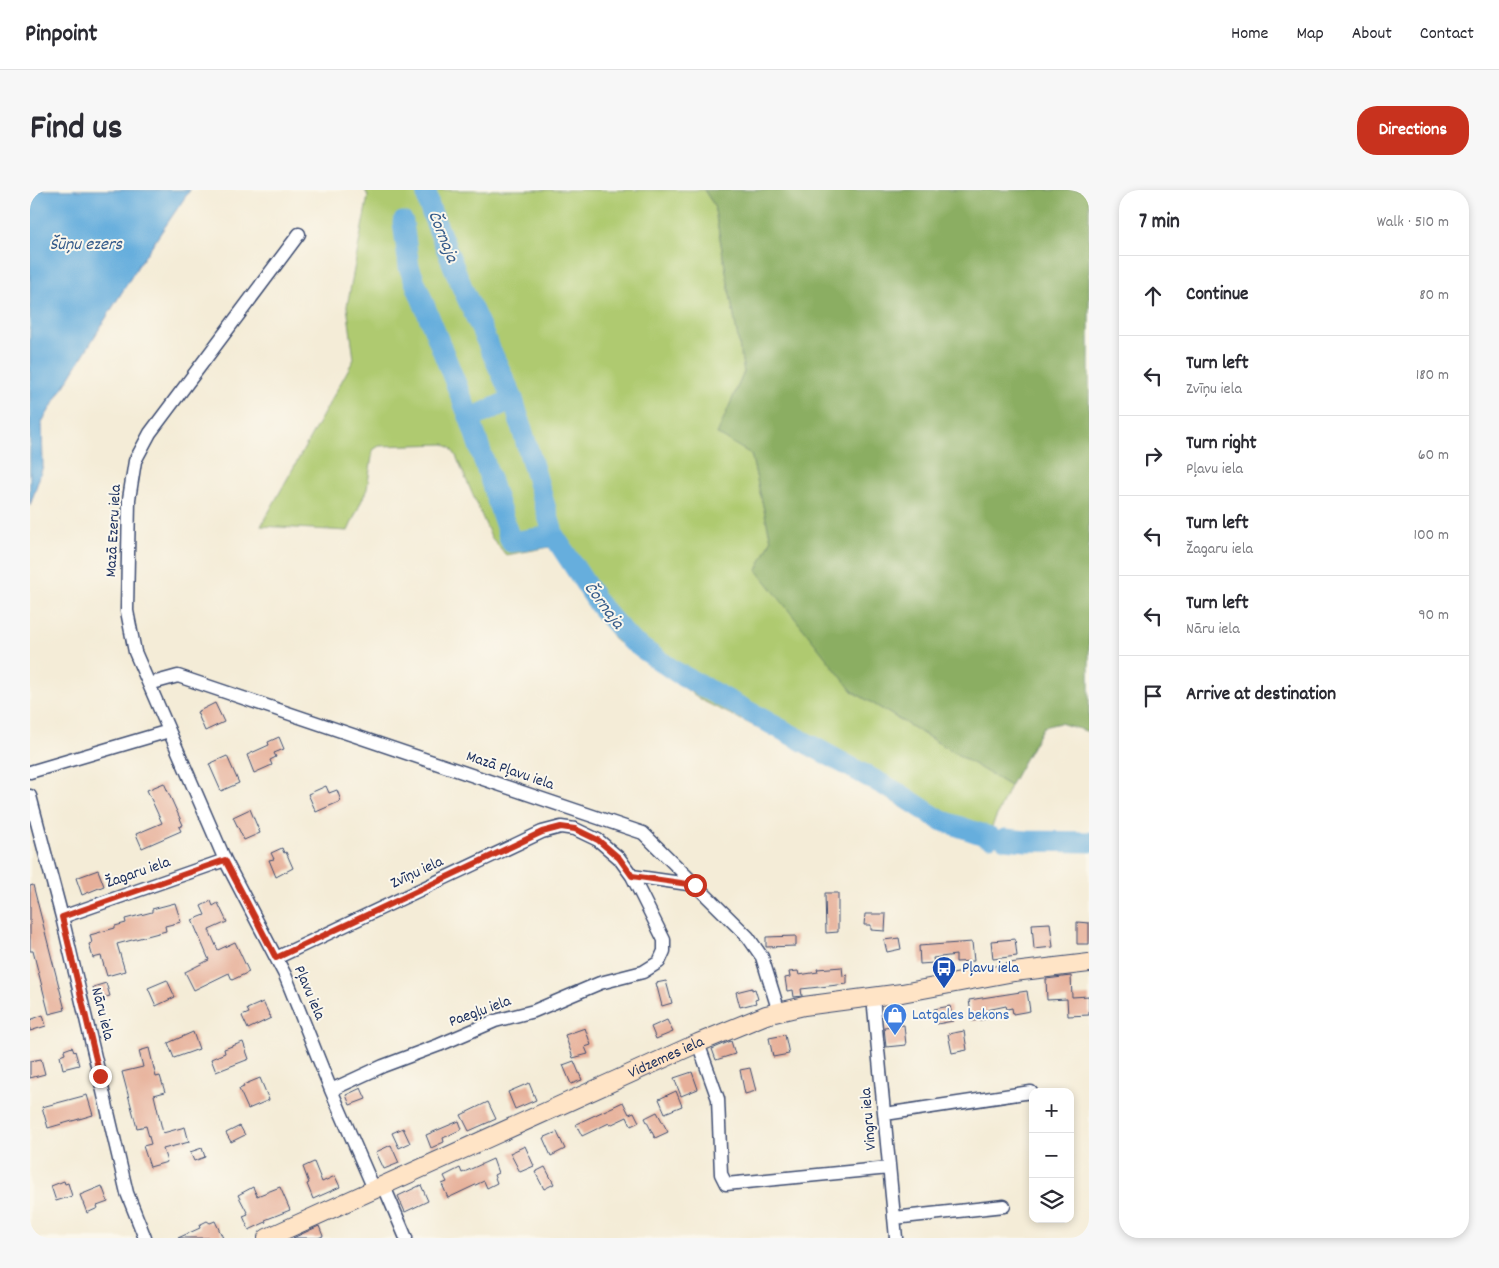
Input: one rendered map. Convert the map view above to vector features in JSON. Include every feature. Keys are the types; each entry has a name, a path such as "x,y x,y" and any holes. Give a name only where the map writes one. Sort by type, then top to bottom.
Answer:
{"street":[{"name":"Mazā Ezeru iela","path":"169,731 135,652 127,610 129,499 135,461 150,433 299,234"},
{"name":"Mazā Pļavu iela","path":"149,684 178,676 644,833 748,937 762,957 779,1012"},
{"path":"30,772 169,731"},
{"name":"Pļavu iela","path":"169,731 225,860 285,975 331,1090 406,1238"},
{"name":"Nāru iela","path":"30,796 62,917 127,1194 145,1238"},
{"name":"Zvīņu iela","path":"276,958 542,832 561,827 575,829 598,840 619,858 632,876"},
{"name":"Žagaru iela","path":"62,917 225,860"},
{"path":"632,876 695,885"},
{"name":"Paegļu iela","path":"331,1090 383,1066 439,1046 496,1021 534,1011 600,983 643,972 659,962 664,950 664,940 632,876"},
{"name":"Vidzemes iela","path":"267,1238 746,1022 804,1006 902,993 1014,972 1089,963"},
{"name":"Vingru iela","path":"872,997 896,1238"},
{"path":"698,1043 718,1098 721,1174 726,1184 889,1168"},
{"path":"885,1114 1029,1092"},
{"path":"894,1218 1004,1206"}],"green space":[{"path":"365,190 704,190 714,205 744,372 718,433 751,453 771,540 852,691 1010,786 985,842 940,830 824,760 705,702 616,641 550,547 506,555 491,537 456,456 451,448 444,444 379,446 373,450 367,489 348,531 261,526 354,359 347,306 368,196"},
{"path":"704,190 1089,190 1089,732 1060,723 1043,727 1010,786 852,691 757,570 771,540 751,454 717,434 744,372 714,205"}],"water":[{"name":"Šūņu ezers","path":"30,190 190,190 138,266 42,422 43,466 30,506"}],"building":[{"path":"215,703 224,722 205,731 197,712"},
{"path":"279,737 284,749 274,753 276,757 270,760 272,765 254,773 247,755 269,745 268,742"},
{"path":"227,756 239,783 221,791 209,764"},
{"path":"164,783 183,825 179,827 181,831 142,848 136,834 162,823 147,790"},
{"path":"326,786 329,793 337,790 341,801 316,812 308,794"},
{"path":"250,809 260,833 244,840 233,817"},
{"path":"282,848 284,853 286,852 293,868 276,877 269,860 274,859 271,853"},
{"path":"98,870 104,886 82,895 76,878"},
{"path":"33,885 65,1010 49,1014 33,951 30,951 30,886"},
{"path":"825,893 838,893 838,932 826,933"},
{"path":"211,901 213,906 218,903 227,922 209,930 218,950 235,942 249,972 232,980 229,973 194,990 185,972 209,960 192,920 205,915 201,906"},
{"path":"175,903 181,922 165,926 166,931 117,944 125,971 107,976 101,956 93,958 89,944 92,943 90,935 126,923 125,919 152,912 152,909"},
{"path":"865,914 886,914 885,931 871,930 871,925 864,925"},
{"path":"1077,922 1089,923 1089,944 1077,944"},
{"path":"1050,923 1053,947 1034,949 1032,924"},
{"path":"796,936 796,946 766,947 766,937"},
{"path":"899,938 901,949 887,952 884,940"},
{"path":"1015,939 1017,956 993,959 991,941"},
{"path":"972,942 974,961 956,962 956,955 933,958 934,963 920,964 919,946"},
{"path":"842,967 843,976 847,975 847,984 801,989 802,996 794,997 793,990 787,991 785,978 790,977 789,972 798,971 799,975 818,972 817,969"},
{"path":"1071,976 1072,997 1089,996 1089,1015 1068,1016 1067,999 1047,1000 1046,979"},
{"path":"167,980 175,997 156,1006 148,988"},
{"path":"666,981 672,1003 662,1006 656,983"},
{"path":"106,983 110,996 97,999 93,987"},
{"path":"752,988 752,990 755,989 758,999 755,1000 756,1003 740,1007 736,992"},
{"path":"1027,991 1030,1011 1013,1014 1012,1008 1007,1009 1006,1006 987,1010 988,1019 972,1021 969,1000"},
{"path":"263,1002 271,1018 248,1029 242,1016 249,1013 247,1009"},
{"path":"950,1006 953,1021 937,1024 934,1009"},
{"path":"43,1015 46,1026 30,1031 30,1020"},
{"path":"667,1020 673,1032 656,1039 651,1027"},
{"name":"Latgales bekons","path":"904,1025 906,1045 886,1047 884,1027"},
{"path":"585,1028 591,1045 585,1047 588,1054 573,1058 565,1035"},
{"path":"964,1031 967,1050 952,1053 948,1034"},
{"path":"193,1032 199,1049 174,1058 168,1043"},
{"path":"785,1035 789,1054 773,1057 769,1038"},
{"path":"731,1041 735,1054 716,1060 712,1049"},
{"path":"243,1042 249,1059 216,1072 211,1059 225,1053 224,1049"},
{"path":"72,1047 79,1065 63,1069 60,1056 65,1054 64,1050"},
{"path":"149,1048 156,1077 160,1076 165,1092 154,1095 163,1133 185,1127 189,1142 163,1149 167,1162 150,1167 143,1146 151,1144 146,1126 137,1128 122,1072 143,1067 139,1051"},
{"path":"41,1059 45,1074 30,1078 30,1061"},
{"path":"574,1061 582,1080 571,1084 563,1065"},
{"path":"750,1068 756,1091 745,1094 740,1070"},
{"path":"692,1072 698,1089 681,1096 674,1078"},
{"path":"260,1078 269,1100 248,1109 239,1089 244,1087 243,1085"},
{"path":"529,1083 536,1100 515,1109 508,1092"},
{"path":"361,1088 366,1099 350,1105 346,1095"},
{"path":"676,1091 682,1106 665,1113 659,1099"},
{"path":"87,1095 93,1115 48,1128 42,1107"},
{"path":"488,1102 496,1119 469,1131 461,1115"},
{"path":"623,1102 629,1114 634,1112 639,1122 631,1126 627,1117 582,1136 576,1124"},
{"path":"657,1112 668,1132 655,1138 645,1118"},
{"path":"459,1121 462,1129 443,1138 444,1142 431,1148 426,1135"},
{"path":"240,1126 245,1135 231,1142 226,1133"},
{"path":"403,1128 410,1143 399,1148 392,1133"},
{"path":"557,1132 565,1149 551,1156 543,1138"},
{"path":"391,1145 399,1163 384,1169 376,1152"},
{"path":"525,1146 534,1166 520,1172 510,1153"},
{"path":"202,1148 205,1157 194,1161 190,1152"},
{"path":"493,1159 498,1173 494,1175 497,1183 487,1188 484,1181 448,1198 442,1184 447,1182 444,1176 460,1168 462,1173"},
{"path":"314,1162 322,1182 335,1176 340,1187 313,1199 303,1167"},
{"path":"545,1167 554,1184 544,1189 535,1172"},
{"path":"64,1181 65,1184 68,1183 72,1196 56,1201 51,1186"},
{"path":"421,1185 428,1201 405,1212 398,1196"},
{"path":"102,1186 108,1202 97,1206 98,1208 87,1213 80,1195"},
{"path":"253,1187 257,1196 280,1187 290,1210 265,1220 266,1222 249,1230 243,1216 248,1214 238,1195"},
{"path":"207,1221 210,1223 215,1221 223,1238 178,1238 200,1228 199,1225"},
{"path":"319,1226 323,1236 318,1238 293,1238"}],"waterway":[{"name":"Čornaja","path":"426,190 429,206 462,287 513,399 554,536 600,606 630,640 676,672 900,794 940,820 990,837"},
{"path":"403,222 409,267 470,419 511,542 554,536"},
{"path":"470,419 513,399"},
{"name":"Čornaja","path":"1005,839 1089,842"}],"place":[{"name":"Pļavu iela","path":"944,989"},
{"name":"Latgales bekons","path":"895,1036"}],"route":[{"path":"100,1076 62,917 225,860 276,958 542,832 561,827 575,829 598,840 619,858 632,876 695,885"}]}
